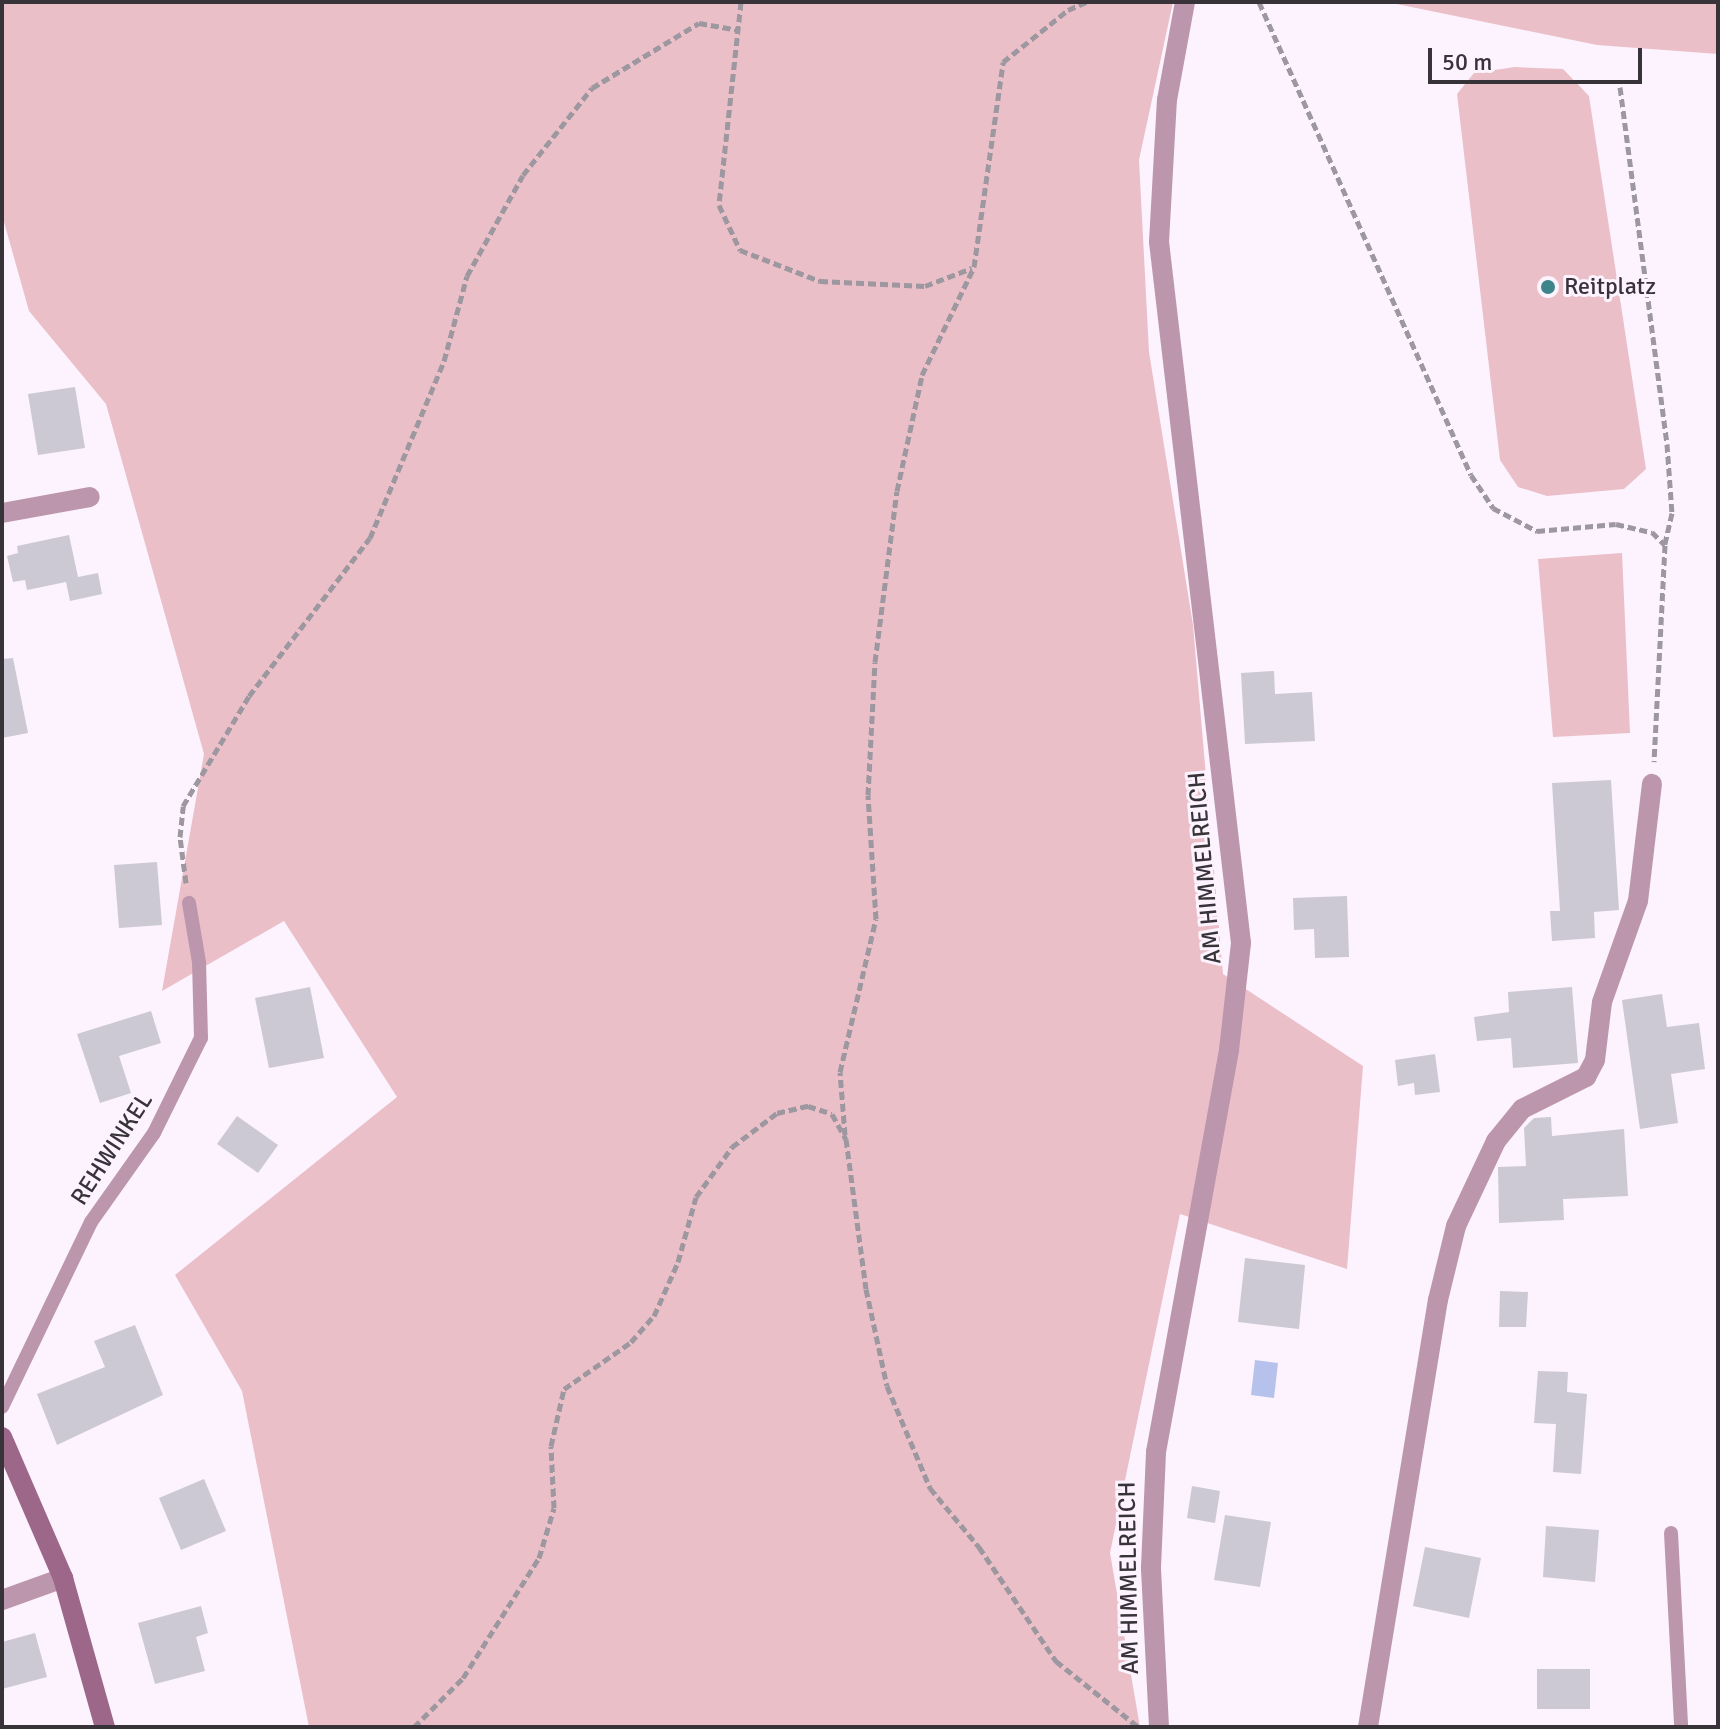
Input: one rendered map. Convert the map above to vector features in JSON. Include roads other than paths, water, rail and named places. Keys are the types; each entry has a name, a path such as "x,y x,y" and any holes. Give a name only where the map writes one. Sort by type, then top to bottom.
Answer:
{"main road":[{"path":"2,1437 63,1578 105,1727"}],"street":[{"name":"AM HIMMELREICH","path":"1159,1727 1151,1567 1156,1452 1229,1050 1241,943 1159,242 1167,100 1185,2"},
{"path":"2,513 90,497"},
{"path":"1368,1727 1438,1300 1456,1226 1496,1141 1522,1109 1586,1077 1595,1060 1602,1002 1638,901 1652,784"},
{"path":"2,1600 63,1578"}],"lane":[{"name":"REHWINKEL","path":"2,1407 91,1222 154,1133 201,1038 199,962 189,903"},
{"path":"1671,1533 1681,1727"}],"water":[{"path":"1255,1360 1278,1363 1274,1398 1251,1395"}],"place":[{"name":"Reitplatz","path":"1548,287"}]}
